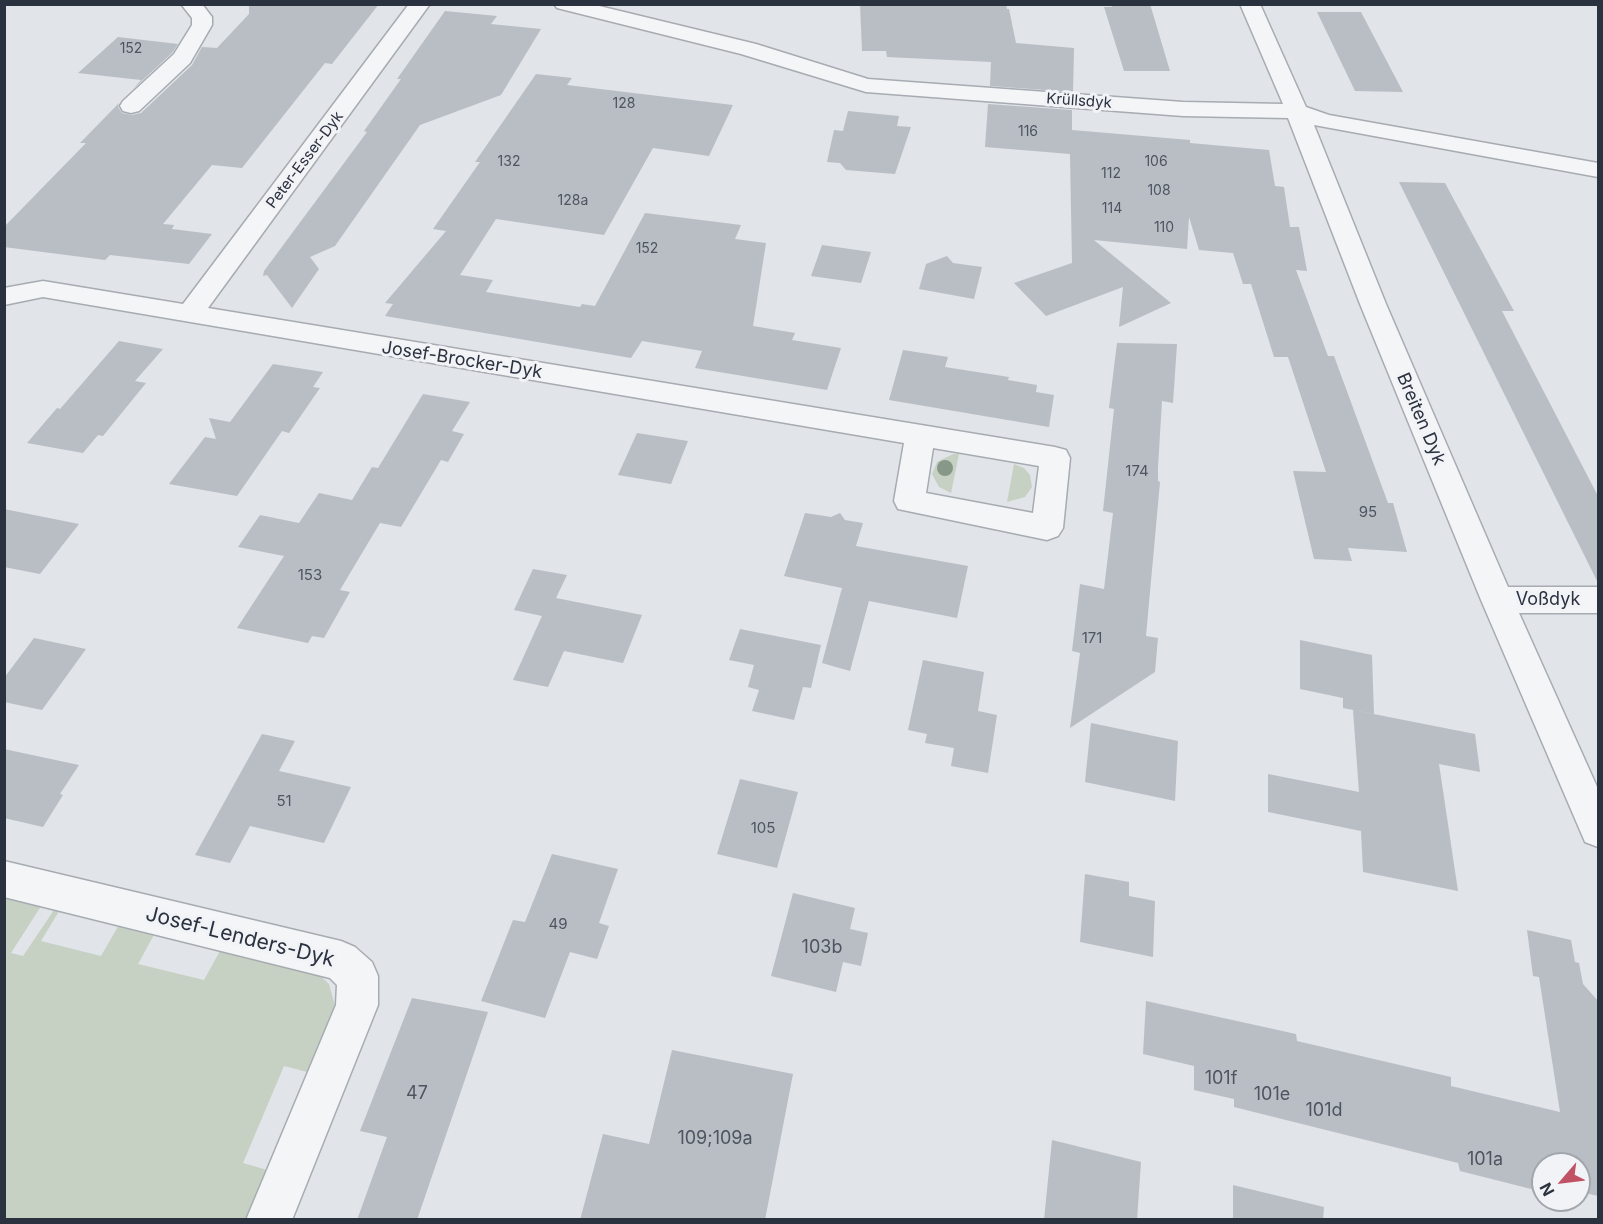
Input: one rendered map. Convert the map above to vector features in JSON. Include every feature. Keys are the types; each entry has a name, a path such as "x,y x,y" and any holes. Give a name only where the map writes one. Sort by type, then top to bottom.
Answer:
{"street":[{"path":"130,106 182,58 202,25 202,17 191,4"},
{"name":"Peter-Esser-Dyk","path":"189,315 420,4"},
{"name":"Krüllsdyk","path":"564,4 748,49 866,85 1183,109 1297,111 1324,121 1599,170"},
{"name":"Breiten Dyk","path":"1250,4 1297,111 1373,304 1497,600 1599,830"},
{"name":"Josef-Brocker-Dyk","path":"4,297 43,289 1055,458 1047,528 909,501 920,436"},
{"name":"Voßdyk","path":"1497,600 1599,600"},
{"name":"Josef-Lenders-Dyk","path":"4,879 341,961 358,976 357,1005 269,1220"}],"green space":[{"path":"953,454 959,454 951,493 939,487 932,474 937,462"},
{"path":"1014,464 1024,468 1030,475 1032,487 1025,497 1007,502"},
{"path":"4,894 43,903 11,953 23,956 56,907 61,908 41,941 101,956 120,923 155,933 138,964 204,980 221,949 314,970 329,984 335,1006 331,1031 315,1074 284,1066 243,1163 274,1172 255,1219 5,1219"}],"building":[{"path":"249,4 379,4 332,64 325,63 242,168 212,165 163,224 174,225 172,229 212,234 189,264 110,255 105,260 4,247 4,227 86,143 80,143 119,103 118,107 122,113 132,115 141,113 192,65 202,47 217,48 249,14"},
{"path":"860,4 1006,4 1016,43 1074,48 1073,92 990,86 991,62 887,57 886,51 862,51"},
{"path":"1111,4 1150,4 1170,71 1124,71 1104,7 1112,7"},
{"path":"445,11 497,16 491,24 541,29 501,95 420,125 335,246 310,257 319,269 292,308 267,275 263,276 264,271 367,132 364,131 401,79 397,79"},
{"path":"1317,12 1361,12 1403,92 1355,91"},
{"path":"118,37 178,44 172,53 133,89 141,80 78,73"},
{"path":"536,74 572,78 567,85 733,105 709,156 653,148 604,235 496,219 460,275 493,280 486,292 580,307 582,304 595,306 645,213 741,225 735,239 766,243 753,326 795,333 792,340 841,348 827,390 695,368 702,351 642,341 631,358 385,316 393,304 385,303 446,231 433,229 480,162 475,162"},
{"path":"988,104 1072,110 1072,130 1190,140 1190,143 1269,150 1275,186 1284,187 1290,227 1299,227 1307,271 1296,270 1328,356 1334,356 1388,503 1393,503 1407,552 1348,548 1352,561 1314,559 1293,471 1326,472 1288,357 1274,357 1251,284 1243,284 1233,253 1199,250 1189,217 1187,249 1094,240 1171,303 1119,327 1123,287 1046,316 1014,283 1072,263 1070,154 985,147"},
{"path":"848,111 899,116 897,126 911,127 895,174 846,170 840,163 827,162 834,130 843,131"},
{"path":"1399,182 1445,183 1514,311 1502,311 1599,498 1599,585"},
{"path":"822,245 871,252 861,283 811,276"},
{"path":"947,256 953,263 982,267 974,299 919,289 926,264"},
{"path":"119,341 163,349 135,381 146,383 103,436 98,435 83,453 27,443 57,408 60,409"},
{"path":"1117,343 1177,344 1173,403 1162,401 1158,467 1158,481 1160,482 1146,636 1158,638 1155,672 1070,728 1080,653 1072,651 1080,584 1104,589 1113,513 1103,511 1114,409 1109,408"},
{"path":"903,350 948,357 945,367 1009,377 1008,380 1037,385 1036,392 1054,395 1049,427 889,400"},
{"path":"273,364 323,372 313,387 320,388 289,433 282,431 237,496 169,484 205,437 216,439 209,418 230,422"},
{"path":"423,394 470,402 452,431 464,434 448,462 441,460 401,527 380,523 340,590 350,592 324,638 312,636 308,643 237,628 284,556 238,547 260,515 299,523 319,493 352,500 372,467 378,468"},
{"path":"637,433 688,441 671,484 618,475"},
{"path":"4,509 79,524 40,574 4,567"},
{"path":"805,513 831,517 840,513 845,520 863,523 856,546 968,566 957,618 869,601 850,671 822,663 842,588 784,576"},
{"path":"533,569 567,575 556,598 642,615 623,663 564,651 548,687 513,680 542,616 514,610"},
{"path":"740,629 821,645 811,688 803,687 794,720 752,711 759,690 748,687 754,665 729,660"},
{"path":"34,638 86,649 42,710 4,702 4,678"},
{"path":"1300,640 1372,655 1374,714 1343,708 1343,698 1300,689"},
{"path":"923,660 984,672 978,711 997,715 988,773 951,766 954,748 925,743 927,734 908,730"},
{"path":"1353,710 1475,734 1480,772 1439,764 1458,891 1363,872 1361,831 1268,812 1268,774 1359,792"},
{"path":"1091,723 1178,741 1175,801 1085,782"},
{"path":"262,734 295,741 279,771 351,787 324,843 250,826 230,863 195,855"},
{"path":"4,749 79,765 60,794 63,795 43,827 4,818"},
{"path":"740,779 798,792 777,868 717,854"},
{"path":"552,854 618,869 599,923 609,926 597,959 570,952 545,1018 481,1001 513,920 525,922"},
{"path":"1085,874 1129,882 1129,896 1155,901 1153,957 1080,942"},
{"path":"793,893 855,908 850,929 868,933 861,966 843,962 836,992 771,976"},
{"path":"1527,930 1571,940 1575,962 1579,963 1583,984 1599,1002 1599,1196 1591,1194 1591,1152 1531,1152 1531,1189 1460,1171 1458,1163 1234,1107 1234,1099 1194,1090 1194,1066 1143,1054 1146,1001 1296,1034 1297,1041 1451,1077 1451,1086 1560,1112 1539,977 1533,976"},
{"path":"412,998 488,1012 417,1220 357,1220 387,1137 360,1131"},
{"path":"672,1050 793,1074 765,1220 580,1220 603,1134 649,1144"},
{"path":"1052,1140 1141,1162 1137,1220 1044,1220"},
{"path":"1233,1185 1324,1207 1323,1220 1233,1220"}]}
